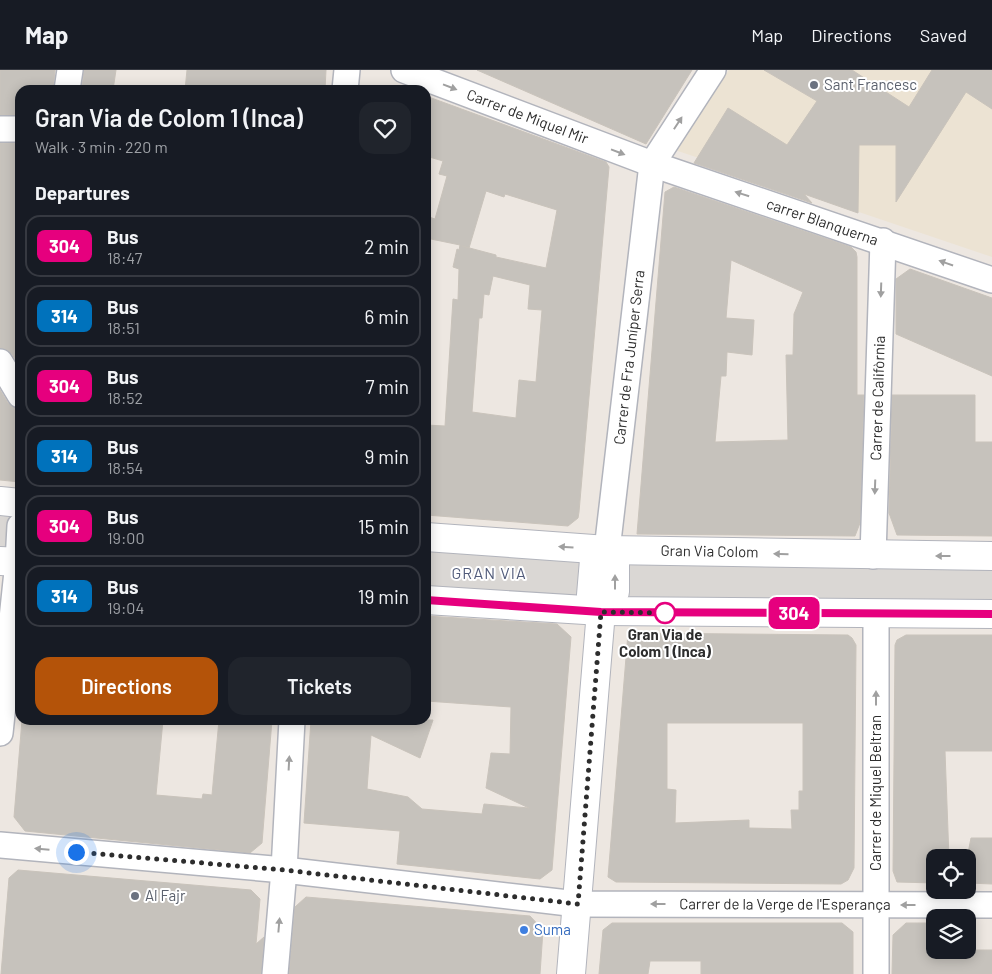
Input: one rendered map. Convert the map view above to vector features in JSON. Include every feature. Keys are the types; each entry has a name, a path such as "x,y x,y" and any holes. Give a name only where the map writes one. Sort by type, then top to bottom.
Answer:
{"main road":[{"path":"0,501 15,502"},
{"name":"Gran Via Colom","path":"431,537 607,550 873,556 992,556"},
{"name":"Carrer de Fra Juníper Serra","path":"571,974 601,612 591,594 594,560 607,550"},
{"path":"431,600 601,612 992,614"}],"street":[{"path":"68,85 70,70"},
{"path":"346,85 347,70"},
{"name":"Carrer de Miquel Mir","path":"404,70 652,164"},
{"path":"652,164 713,70"},
{"path":"0,129 15,129"},
{"name":"carrer Blanquerna","path":"652,164 883,241 992,280"},
{"name":"Carrer de Fra Juníper Serra","path":"607,550 652,164"},
{"name":"Carrer de Califòrnia","path":"873,556 883,241"},
{"path":"0,362 15,387"},
{"path":"0,733 13,561"},
{"name":"Carrer de Miquel Beltran","path":"876,613 876,974"},
{"path":"275,974 284,870 292,725"},
{"name":"Carrer de la Verge de l'Esperança","path":"0,845 284,870 578,904 992,905"}],"shaded area":[{"path":"729,70 764,70 824,105 847,70 992,70 992,257 675,150"},
{"path":"0,501 15,502 15,562 0,561"},
{"path":"431,537 992,556 992,614 431,600"}],"building":[{"path":"0,70 55,70 54,85 15,85 15,115 0,115"},
{"path":"84,70 116,70 114,85 82,85"},
{"path":"187,70 326,70 325,85 186,85"},
{"path":"477,70 692,70 646,144"},
{"path":"764,70 852,70 909,107 932,70 992,70 992,109 966,92 896,202 896,145 859,145 858,213 804,194 812,203 694,163 728,108 787,145 817,101"},
{"path":"431,98 606,162 609,167 579,512 578,518 568,526 431,515 431,425 445,426 453,299 458,300 459,269 453,267 457,249 459,250 460,245 431,239 431,218 435,219 447,176 439,174 443,161 431,157","holes":["486,191 504,197 505,194 557,210 546,268 496,257 496,255 469,248","493,276 530,285 528,309 542,310 536,382 519,380 516,418 472,412 479,318 482,318 484,294 489,295"]},
{"path":"0,143 15,143 15,359 12,354 0,348"},
{"path":"674,187 851,247 856,252 857,395 864,395 860,523 855,536 637,534 665,192","holes":["731,260 803,292 794,314 793,355 786,355 788,440 715,442 721,376 726,376 727,352 752,355 754,320 726,318"]},
{"path":"910,269 992,298 992,376 896,334 896,279"},
{"path":"0,390 8,403 15,406 15,482 0,480"},
{"path":"892,395 975,395 975,442 992,442 992,536 897,535 889,513"},
{"path":"431,616 557,624 571,637 552,870 540,879 397,864 400,831 304,823 311,725 431,725 431,720 433,720 420,758 371,735 367,789 408,797 422,809 482,814 484,804 529,808 486,788 491,753 510,754 511,707 431,701"},
{"path":"628,633 848,635 852,638 856,645 854,868 848,880 841,884 616,882 608,877","holes":["667,723 803,723 803,791 799,791 799,810 791,810 792,829 749,828 749,820 675,823 676,790 667,789"]},
{"path":"906,635 992,635 992,751 945,751 949,849 926,849 926,883 897,882 893,871 895,645 897,640"},
{"path":"22,725 163,725 156,795 202,799 203,794 212,795 219,725 272,725 262,843 250,853 25,831 14,817"},
{"path":"971,838 992,838 992,884 976,883 976,849 969,849"},
{"path":"18,870 251,890 260,899 256,944 264,937 261,974 1,974 9,878"},
{"path":"306,897 530,916 543,930 540,974 289,974 295,907"},
{"path":"612,923 842,923 853,932 853,974 701,974 701,961 650,961 648,974 599,974 603,930"},
{"path":"906,923 926,923 926,959 976,959 976,950 992,950 992,974 892,974 893,935"}],"bus line":[{"name":"304","path":"431,600 601,612 992,614"}],"place":[{"name":"Sant Francesc","path":"814,85"},
{"name":"Gran Via de Colom 1 (Inca)","path":"665,613"},
{"name":"Al Fajr","path":"135,896"},
{"name":"Suma","path":"524,930"}],"district":[{"name":"GRAN VIA","path":"489,573"}],"route":[{"path":"76,852 284,870 578,904 601,612 670,613 665,613"}]}
